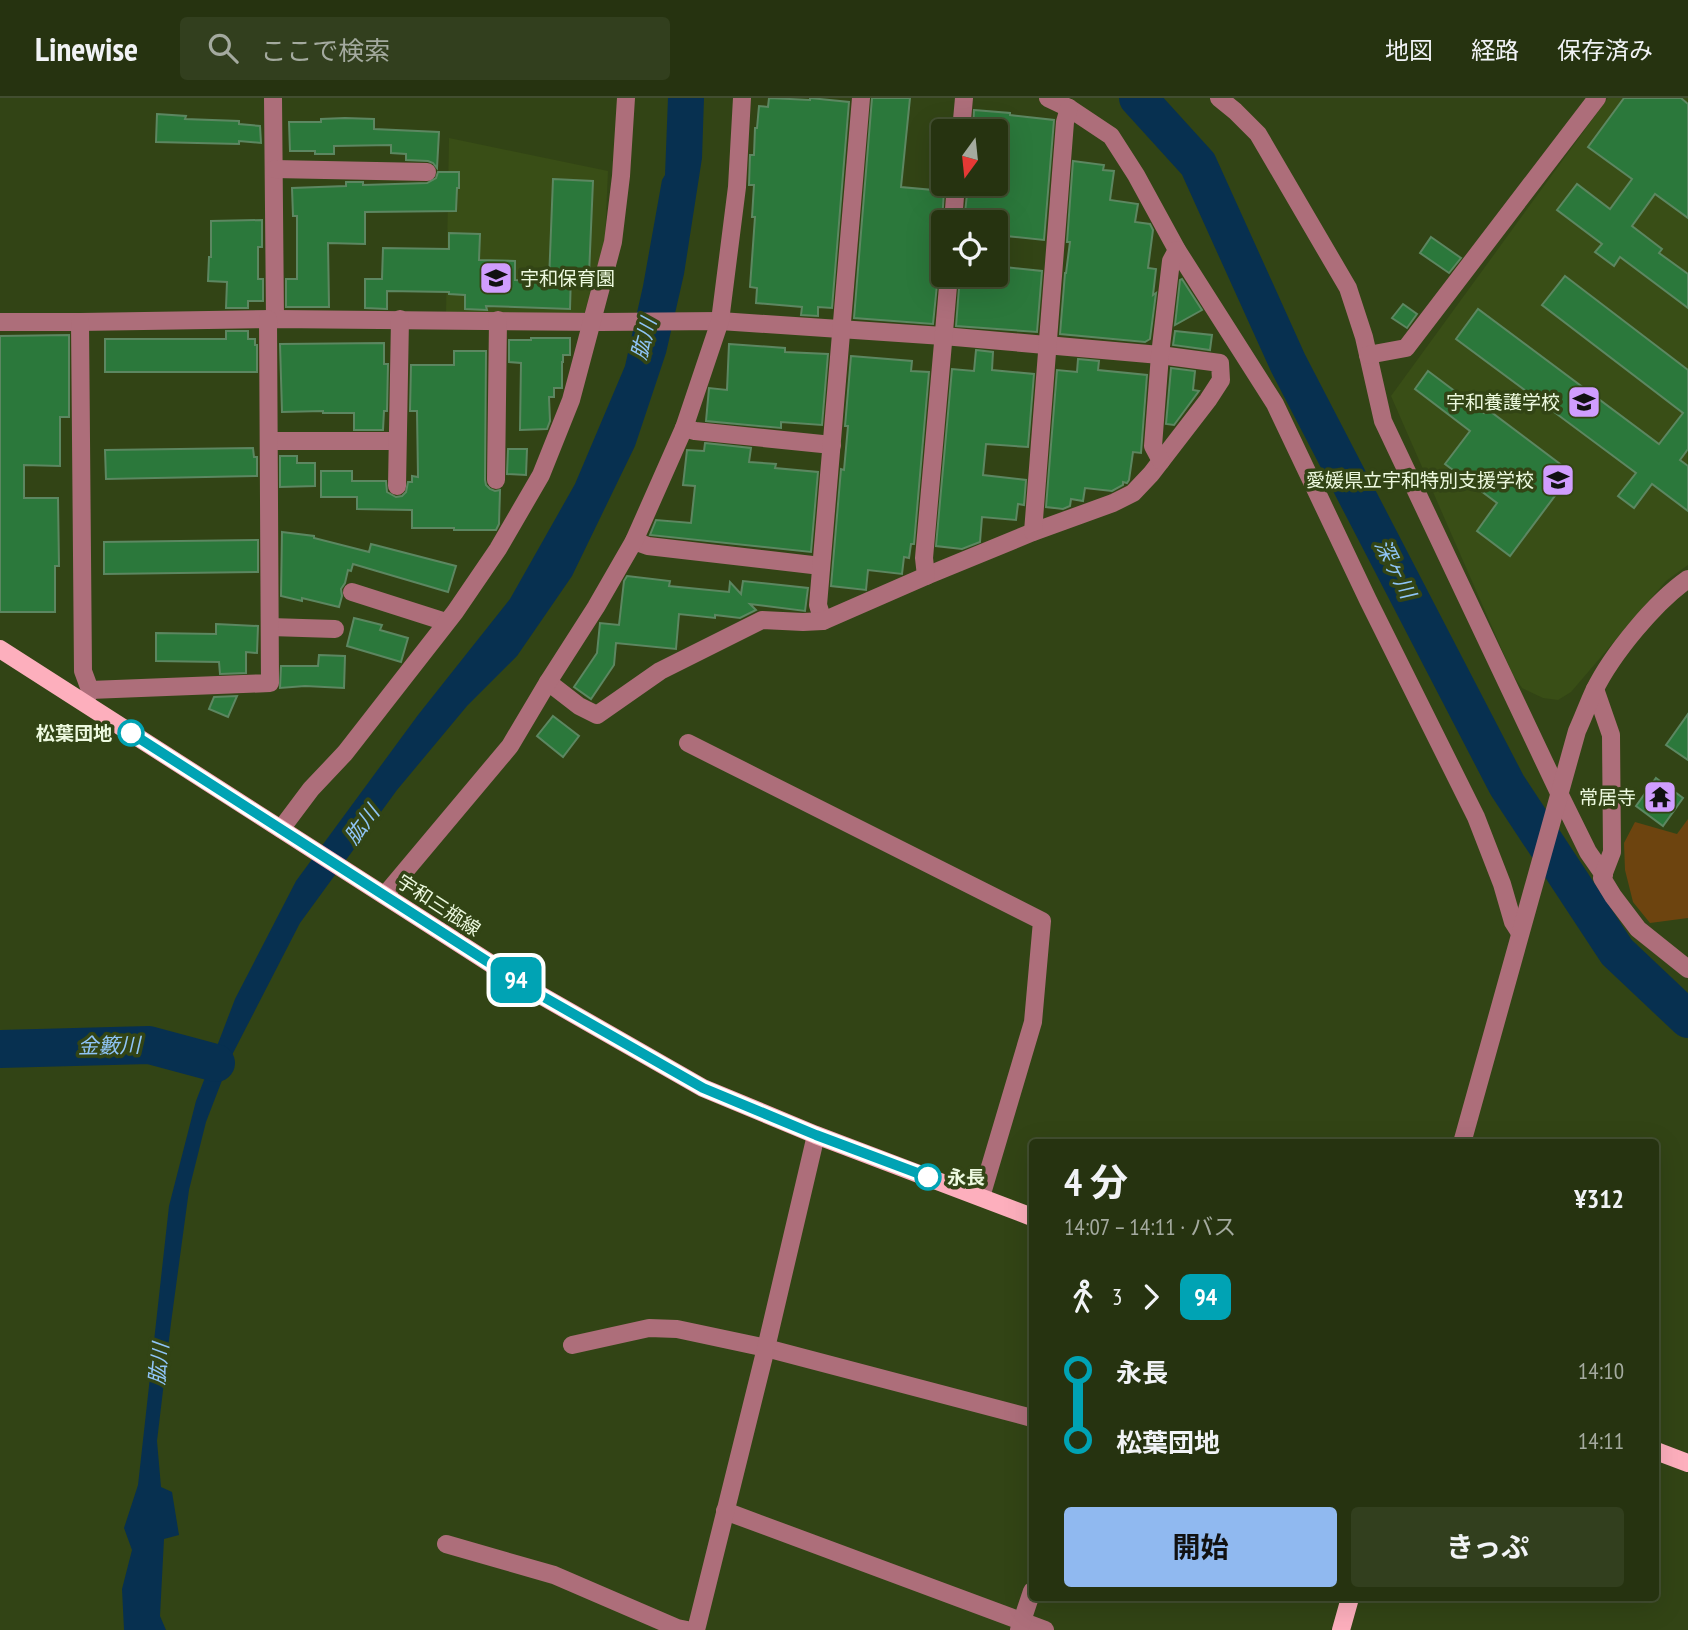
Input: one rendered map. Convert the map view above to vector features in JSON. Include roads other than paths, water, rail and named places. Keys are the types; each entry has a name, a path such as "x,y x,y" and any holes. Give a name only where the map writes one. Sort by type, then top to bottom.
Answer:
{"main road":[{"name":"宇和三瓶線","path":"0,649 88,696 286,832 535,992 703,1088 816,1135 1029,1216"},
{"path":"1659,1452 1688,1463"},
{"path":"1341,1630 1349,1601"}],"street":[{"path":"80,322 83,671 88,696 270,683 269,441 273,98"},
{"path":"286,832 311,789 345,753 446,622 498,549 541,475 571,400 596,321 613,242 626,98"},
{"path":"379,891 510,746 634,541 684,428 720,321 737,187 742,98"},
{"path":"823,621 818,605 861,98"},
{"path":"962,119 964,98"},
{"path":"1048,98 1069,108 1111,136 1177,250 1275,404 1368,600 1458,778 1502,884 1513,922 1520,933"},
{"path":"1219,98 1258,134 1348,288 1364,337 1383,421 1559,793 1588,852 1604,875"},
{"path":"1368,355 1406,348 1597,98"},
{"path":"1034,532 1065,122 1069,108"},
{"path":"274,169 427,172"},
{"path":"1161,461 1153,446 1171,261 1177,250"},
{"path":"926,576 925,558 948,287"},
{"path":"0,322 271,319 720,321 943,336 1160,355 1220,363"},
{"path":"397,486 400,319"},
{"path":"496,480 498,320"},
{"path":"548,682 579,706 597,715 660,671 762,620 823,621 1034,532 1114,503 1133,493 1151,474 1208,400 1221,380 1220,363 1231,334"},
{"path":"684,428 832,445"},
{"path":"269,441 397,441"},
{"path":"634,541 648,546 821,566"},
{"path":"1463,1139 1577,731 1595,689 1628,639 1674,588 1688,579"},
{"path":"352,592 446,622"},
{"path":"270,627 335,629"},
{"path":"1595,689 1611,735 1612,852 1602,878 1638,929 1688,969"},
{"path":"688,743 1042,922 1033,1022 981,1197"},
{"path":"696,1630 816,1135"},
{"path":"572,1345 649,1328 677,1329 766,1348 1029,1417"},
{"path":"725,1511 1021,1625 1045,1630"},
{"path":"446,1544 554,1575 687,1630"},
{"path":"1021,1625 1029,1600"}],"water":[{"name":"肱川","path":"668,98 704,98 702,158 684,274 666,353 635,446 572,576 517,656 467,706 397,790 300,923 231,1057 206,1122 189,1190 157,1441 161,1487 172,1492 179,1535 164,1539 160,1616 166,1630 124,1630 122,1589 132,1550 124,1528 138,1485 169,1206 196,1101 235,999 296,881 418,715 510,599 575,484 625,366 665,175"}],"waterway":[{"name":"深ヶ川","path":"1138,98 1198,164 1288,363 1507,785 1617,952 1688,1019"},
{"name":"金籔川","path":"0,1049 149,1045 216,1063"}],"place":[{"name":"宇和保育園","path":"496,278"},
{"name":"宇和養護学校","path":"1584,402"},
{"name":"愛媛県立宇和特別支援学校","path":"1558,480"},
{"name":"松葉団地","path":"131,733"},
{"name":"常居寺","path":"1660,797"},
{"name":"永長","path":"928,1177"}]}
